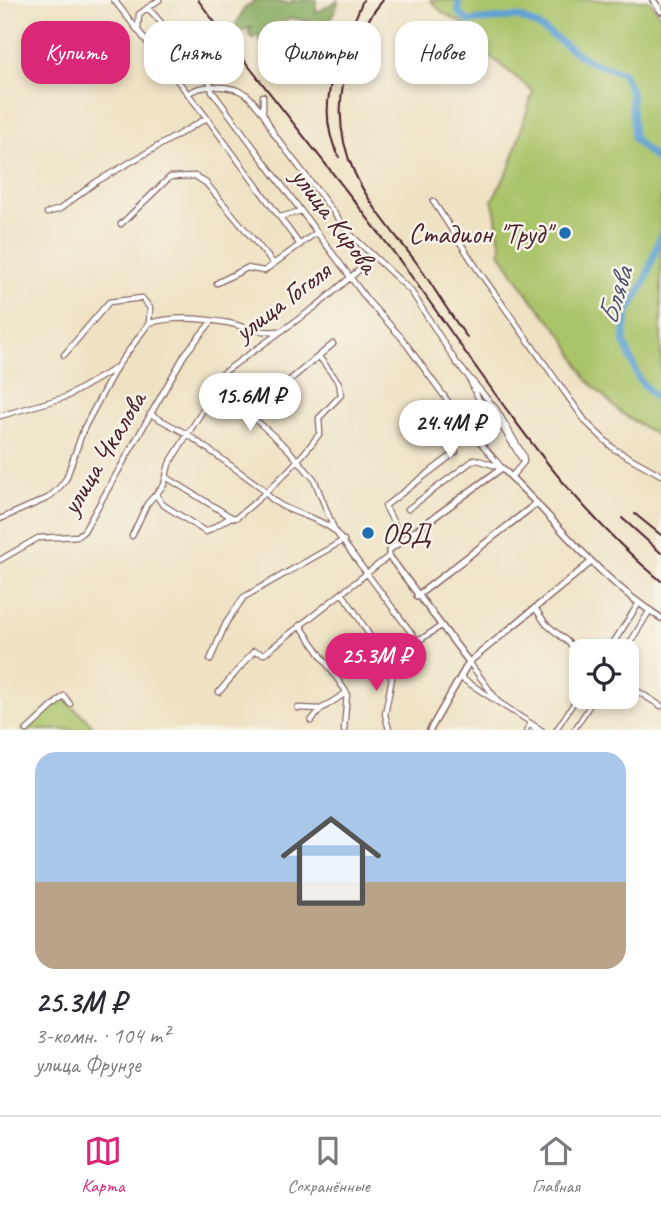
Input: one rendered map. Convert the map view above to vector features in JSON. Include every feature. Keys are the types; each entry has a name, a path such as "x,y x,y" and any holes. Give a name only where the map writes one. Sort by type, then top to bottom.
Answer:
{"street":[{"path":"114,0 188,94 300,245"},
{"path":"139,33 136,22 139,14 159,0"},
{"path":"653,0 661,11"},
{"name":"улица Кирова","path":"147,8 159,18 193,65 208,75 210,85 317,232 463,422 502,468"},
{"path":"188,94 197,87 210,85 247,95 263,113 274,134 341,223 370,255 411,291 469,377 496,410 516,440 524,462 511,477"},
{"path":"263,96 263,113"},
{"path":"47,213 60,209 96,182 206,118"},
{"path":"121,224 170,177 195,176 216,192 274,264"},
{"path":"433,201 478,270 586,422 614,449 661,475"},
{"path":"280,217 298,212"},
{"path":"217,283 247,268 264,271 317,232"},
{"name":"улица Гоголя","path":"132,536 147,504 157,496 169,464 218,386 220,375 318,305 370,255"},
{"path":"0,519 48,498 66,479 83,428 116,368 149,323 150,308 142,298 109,302 64,355"},
{"path":"149,323 183,318 254,331 281,330"},
{"name":"улица Чкалова","path":"0,560 38,538 78,536 84,531 185,354 211,322"},
{"path":"248,415 320,358 333,344"},
{"path":"166,477 236,518 300,462 320,433 318,418 342,392 320,358"},
{"path":"0,416 66,397 116,368"},
{"path":"218,386 300,462 314,479 335,531"},
{"path":"150,414 187,434 294,513 327,524 344,540 416,639 423,638 441,626"},
{"path":"403,542 385,506 456,452"},
{"path":"408,509 475,459 502,468 590,563 661,618"},
{"path":"500,703 417,596 389,556 389,550 502,468"},
{"path":"157,496 170,510 206,532 231,517"},
{"path":"417,596 537,503"},
{"path":"210,660 226,623 244,597 344,540"},
{"path":"219,692 254,651 264,654 389,556"},
{"path":"430,730 469,662 590,563"},
{"path":"342,593 372,635 372,645 392,678 385,715 389,730"},
{"path":"616,639 639,603"},
{"path":"535,608 546,624 569,643"},
{"path":"632,639 650,610"},
{"path":"300,625 347,693 344,730"},
{"path":"461,678 542,730"},
{"path":"639,692 661,706"},
{"path":"311,722 321,709 347,693"},
{"path":"27,730 64,696 67,696 71,704"},
{"path":"298,708 321,709"},
{"path":"556,730 570,709"},
{"path":"574,730 588,709"},
{"path":"526,730 529,725 537,730"}],"green space":[{"path":"256,0 289,3 293,0 316,0 316,13 338,0 328,21 291,18 286,21 258,21 258,36 255,35 253,39 248,34 252,27 244,30 244,21 238,21 244,9"},
{"path":"430,0 649,0 661,16 661,438 621,413 587,380 564,337 528,295 499,251 502,248 492,200 510,167 533,91 488,54 488,21 458,21 443,13"},
{"path":"61,697 88,720 95,730 22,730"}],"waterway":[{"name":"Блява","path":"458,0 459,13 468,21 519,17 538,26 590,62 623,73 631,91 634,139 661,164"},
{"name":"Блява","path":"661,235 645,281 627,314 624,342 639,379 661,404"}],"railway":[{"path":"198,0 381,235 555,473 623,547 661,581"},
{"path":"339,157 331,137 329,97 339,57 363,0"},
{"path":"383,0 357,40 343,84 342,129 346,152 355,174 383,220 416,262 467,337"},
{"path":"635,514 661,535"},
{"path":"622,518 661,553"}],"place":[{"name":"Стадион \"Труд\"","path":"565,233"},
{"name":"ОВД","path":"368,533"}]}
